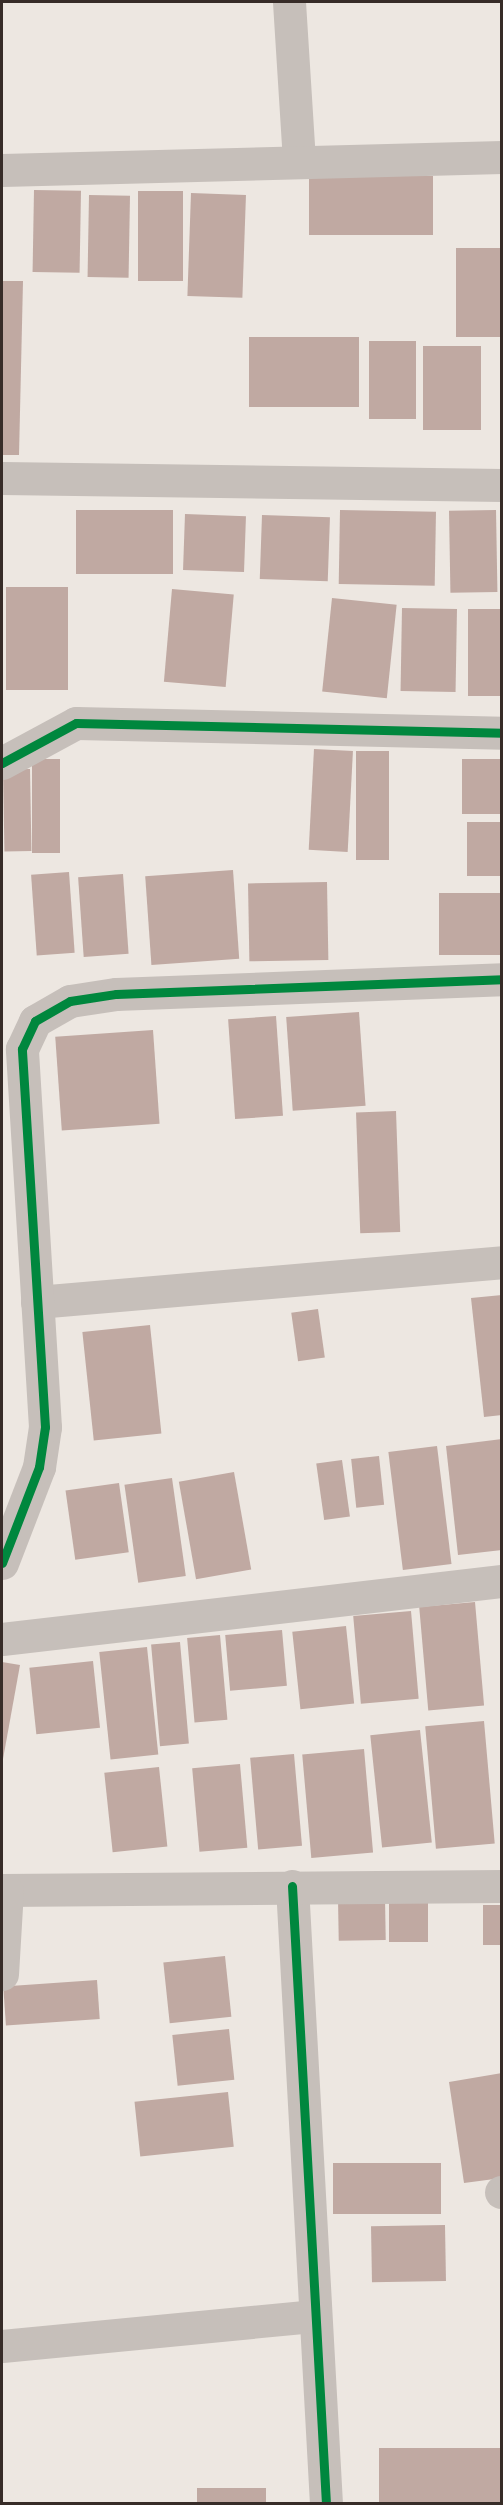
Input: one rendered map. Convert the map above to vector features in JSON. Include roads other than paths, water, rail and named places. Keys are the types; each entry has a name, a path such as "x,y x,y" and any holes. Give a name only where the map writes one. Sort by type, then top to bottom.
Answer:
{"street":[{"path":"289,2 299,162"},
{"path":"2,170 501,157"},
{"path":"2,478 501,485"},
{"path":"2,763 76,723 501,733"},
{"path":"2,1563 39,1467 45,1427 37,1302 13,1110 22,1049 35,1021 70,1001 116,994 501,979"},
{"path":"37,1302 501,1262"},
{"path":"2,1639 501,1581"},
{"path":"292,1886 313,2316 326,2504"},
{"path":"2,1974 4,1890 501,1886"},
{"path":"2,2346 313,2316"}]}
